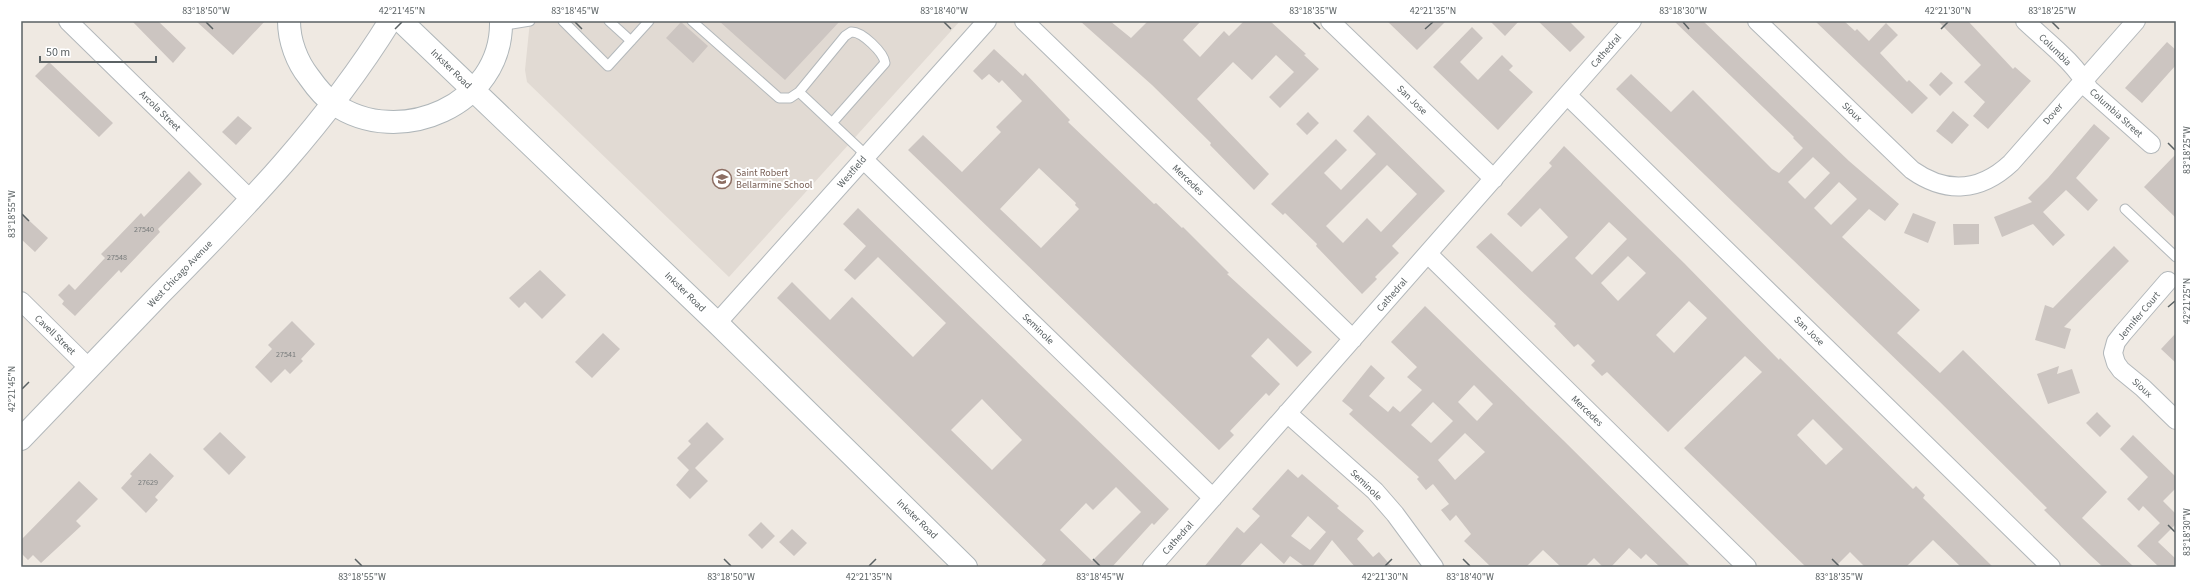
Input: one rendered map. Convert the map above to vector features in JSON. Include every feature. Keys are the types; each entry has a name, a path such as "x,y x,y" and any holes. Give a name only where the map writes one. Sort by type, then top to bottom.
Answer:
{"main road":[{"path":"289,21 294,50 303,70 316,88 334,104 352,113 371,118 408,120 443,111 458,103 474,91 487,72 496,51 501,23"},
{"name":"West Chicago Avenue","path":"21,439 252,201 334,104 362,66 390,21"},
{"name":"Inkster Road","path":"401,21 717,323 966,567"}],"street":[{"name":"Arcola Street","path":"68,21 252,201"},
{"name":"Westfield","path":"717,323 987,21"},
{"name":"Mercedes","path":"1024,21 1353,339"},
{"name":"San Jose","path":"1330,21 1494,179"},
{"name":"Sioux","path":"1757,21 1912,170 1934,183 1957,187"},
{"name":"Columbia","path":"2025,21 2072,66 2084,80"},
{"name":"Dover","path":"1957,187 1979,183 2001,172 2136,21"},
{"name":"Cathedral","path":"1152,567 1494,179 1628,22"},
{"name":"Columbia Street","path":"2084,80 2088,89 2151,144"},
{"name":"San Jose","path":"1567,95 2051,567"},
{"name":"Seminole","path":"864,157 1213,498"},
{"name":"Mercedes","path":"1428,254 1747,567"},
{"name":"Jennifer Court","path":"2113,353 2116,342 2168,281"},
{"name":"Cavell Street","path":"21,301 89,368"},
{"name":"Sioux","path":"2113,353 2116,363 2121,370 2143,388 2176,420"},
{"name":"Seminole","path":"1287,413 1375,491 1395,514 1434,567"}],"lane":[{"path":"501,23 530,21"},
{"path":"563,21 608,66 649,21"},
{"path":"609,21 631,41"},
{"path":"692,21 779,98 790,98 799,92 845,36 851,32 861,34 884,57 885,63 832,123"},
{"path":"799,92 832,123 864,157"},
{"path":"2125,209 2176,257"}],"shaded area":[{"name":"Saint Robert Bellarmine School","path":"530,21 960,21 729,277 527,82 525,70"}],"building":[{"path":"132,21 158,21 186,48 173,63"},
{"path":"196,21 265,21 233,55"},
{"path":"719,21 840,21 785,80"},
{"path":"1080,21 1110,21 1131,38 1148,21 1201,21 1183,40 1200,57 1224,31 1229,36 1244,21 1270,21 1306,54 1304,55 1319,69 1280,108 1269,97 1294,72 1276,55 1252,80 1233,62 1197,99 1269,174 1254,190 1210,145 1211,143 1152,85"},
{"path":"1387,21 1446,21 1417,50"},
{"path":"1490,21 1519,21 1505,36"},
{"path":"1538,21 1569,21 1585,37 1570,52"},
{"path":"1674,21 1703,21 1849,161 1899,204 1885,221 1869,209 1842,237 1920,310 1897,333 1940,373 1963,350 2107,492 2082,518 2134,567 2103,567 2091,556 2044,510 2047,508 1939,401 1616,89 1631,74 1671,112 1693,90 1772,169 1779,173 1803,148 1793,138 1794,137","holes":["1813,157 1830,173 1805,199 1788,182","1839,182 1857,199 1831,225 1814,208"]},
{"path":"1815,21 1844,21 1855,31 1857,29 1869,41 1886,23 1898,35 1880,53 1907,82 1909,80 1928,98 1912,114"},
{"path":"1938,21 1968,21 2013,69 2015,67 2031,81 1988,129 1973,116 1985,102 1964,82 1981,65"},
{"path":"681,22 708,46 693,63 666,38"},
{"path":"1472,27 1483,38 1460,62 1478,80 1502,55 1513,66 1509,70 1533,92 1498,130 1433,67"},
{"path":"2167,42 2176,50 2176,65 2142,103 2125,88"},
{"path":"994,49 1023,76 1025,73 1070,120 1068,122 1154,204 1156,203 1182,228 1183,227 1229,273 1227,274 1312,352 1297,367 1268,338 1251,356 1280,384 1269,396 1266,393 1230,431 1234,435 1219,450 908,150 923,135 962,172 1001,132 996,127 1022,101 1002,80 999,83 989,74 982,80 973,71","holes":["1039,168 1076,203 1075,205 1079,209 1041,248 1000,209"]},
{"path":"49,62 113,123 99,137 35,76"},
{"path":"1941,72 1953,83 1940,96 1929,85"},
{"path":"1953,111 1969,125 1952,144 1936,131"},
{"path":"1308,112 1319,123 1307,135 1296,124"},
{"path":"1368,115 1445,191 1392,246 1399,253 1375,277 1377,279 1362,294 1316,246 1317,244 1285,213 1283,215 1271,204 1336,139 1347,150 1324,173 1341,190 1376,154 1353,131","holes":["1387,165 1417,194 1381,232 1367,218 1343,243 1326,226"]},
{"path":"238,116 252,128 236,145 222,132"},
{"path":"2094,124 2110,138 2076,178 2098,200 2088,211 2066,190 2043,212 2065,235 2053,246 2033,224 2002,237 1994,217 2032,202 2028,198 2048,178"},
{"path":"1564,146 1684,263 1779,360 1780,358 1913,489 1916,486 1925,495 1923,498 1993,567 1961,567 1933,540 1906,567 1865,567 1850,552 1835,567 1806,567 1684,448 1762,372 1745,356 1668,432 1607,372 1602,376 1591,365 1595,361 1578,344 1574,347 1554,326 1556,324 1476,247 1491,233 1532,272 1568,237 1540,208 1521,227 1507,214 1552,166 1549,163","holes":["1609,222 1627,239 1592,275 1575,258","1628,256 1646,273 1618,301 1601,283","1689,301 1707,318 1674,353 1656,335","1813,419 1843,449 1826,465 1797,435"]},
{"path":"2176,154 2176,218 2144,187"},
{"path":"189,171 202,184 158,229 160,232 121,273 119,270 75,316 62,304 64,301 58,295 69,284 75,290 105,258 101,254 141,213 144,217"},
{"path":"858,208 1169,509 1154,525 1152,523 1112,567 1040,567 1046,560 777,298 792,282 830,320 852,297 913,357 946,323 878,257 855,280 844,270 866,246 843,224","holes":["982,399 1022,440 992,470 951,430","1116,487 1141,512 1092,561 1060,530 1086,503 1093,510"]},
{"path":"21,213 48,238 35,252 21,239"},
{"path":"1913,213 1936,222 1928,243 1904,233"},
{"path":"1953,224 1979,224 1979,244 1954,245"},
{"path":"2114,246 2129,261 2064,327 2071,329 2065,349 2035,340 2045,305 2053,308"},
{"path":"540,270 566,295 542,319 525,302 519,308 509,298"},
{"path":"1425,306 1691,567 1660,567 1646,554 1641,559 1629,548 1611,567 1603,567 1594,558 1585,567 1561,567 1543,550 1526,567 1491,567 1464,541 1471,534 1456,515 1450,521 1441,510 1449,504 1433,484 1426,490 1417,479 1419,477 1349,414 1353,410 1342,401 1371,365 1385,378 1369,396 1388,412 1393,406 1400,412 1422,390 1407,377 1417,367 1391,342","holes":["1474,385 1493,404 1477,421 1458,402","1433,402 1453,421 1431,443 1411,425","1465,433 1485,452 1455,480 1438,460"]},
{"path":"292,321 315,344 301,359 303,361 290,374 285,369 271,383 255,367 272,349 268,345"},
{"path":"603,333 620,349 592,378 575,362"},
{"path":"2176,333 2176,363 2161,349"},
{"path":"2059,366 2057,374 2072,369 2080,393 2048,404 2037,374"},
{"path":"2097,412 2111,426 2100,437 2086,423"},
{"path":"707,422 724,439 695,468 708,481 690,499 676,485 689,470 677,458 691,444 688,441"},
{"path":"220,432 246,457 229,475 203,449"},
{"path":"2133,435 2176,477 2176,488 2163,501 2176,514 2176,524 2158,542 2176,559 2176,567 2159,567 2137,546 2160,523 2143,506 2139,511 2127,499 2148,477 2120,449"},
{"path":"150,453 174,476 155,497 158,500 146,513 121,488 132,476 130,474"},
{"path":"1288,469 1298,478 1302,474 1339,506 1337,508 1364,531 1357,539 1373,557 1379,552 1392,567 1355,567 1332,540 1312,567 1305,567 1290,556 1284,564 1261,543 1239,567 1204,567 1237,527 1244,533 1260,516 1252,509","holes":["1308,516 1326,532 1310,550 1291,536"]},
{"path":"79,481 98,499 76,521 81,526 41,563 33,555 28,560 21,553 21,540"},
{"path":"761,522 775,536 762,549 748,535"},
{"path":"792,529 807,543 794,556 779,542"}],"place":[{"name":"Saint Robert Bellarmine School","path":"722,179"}]}
